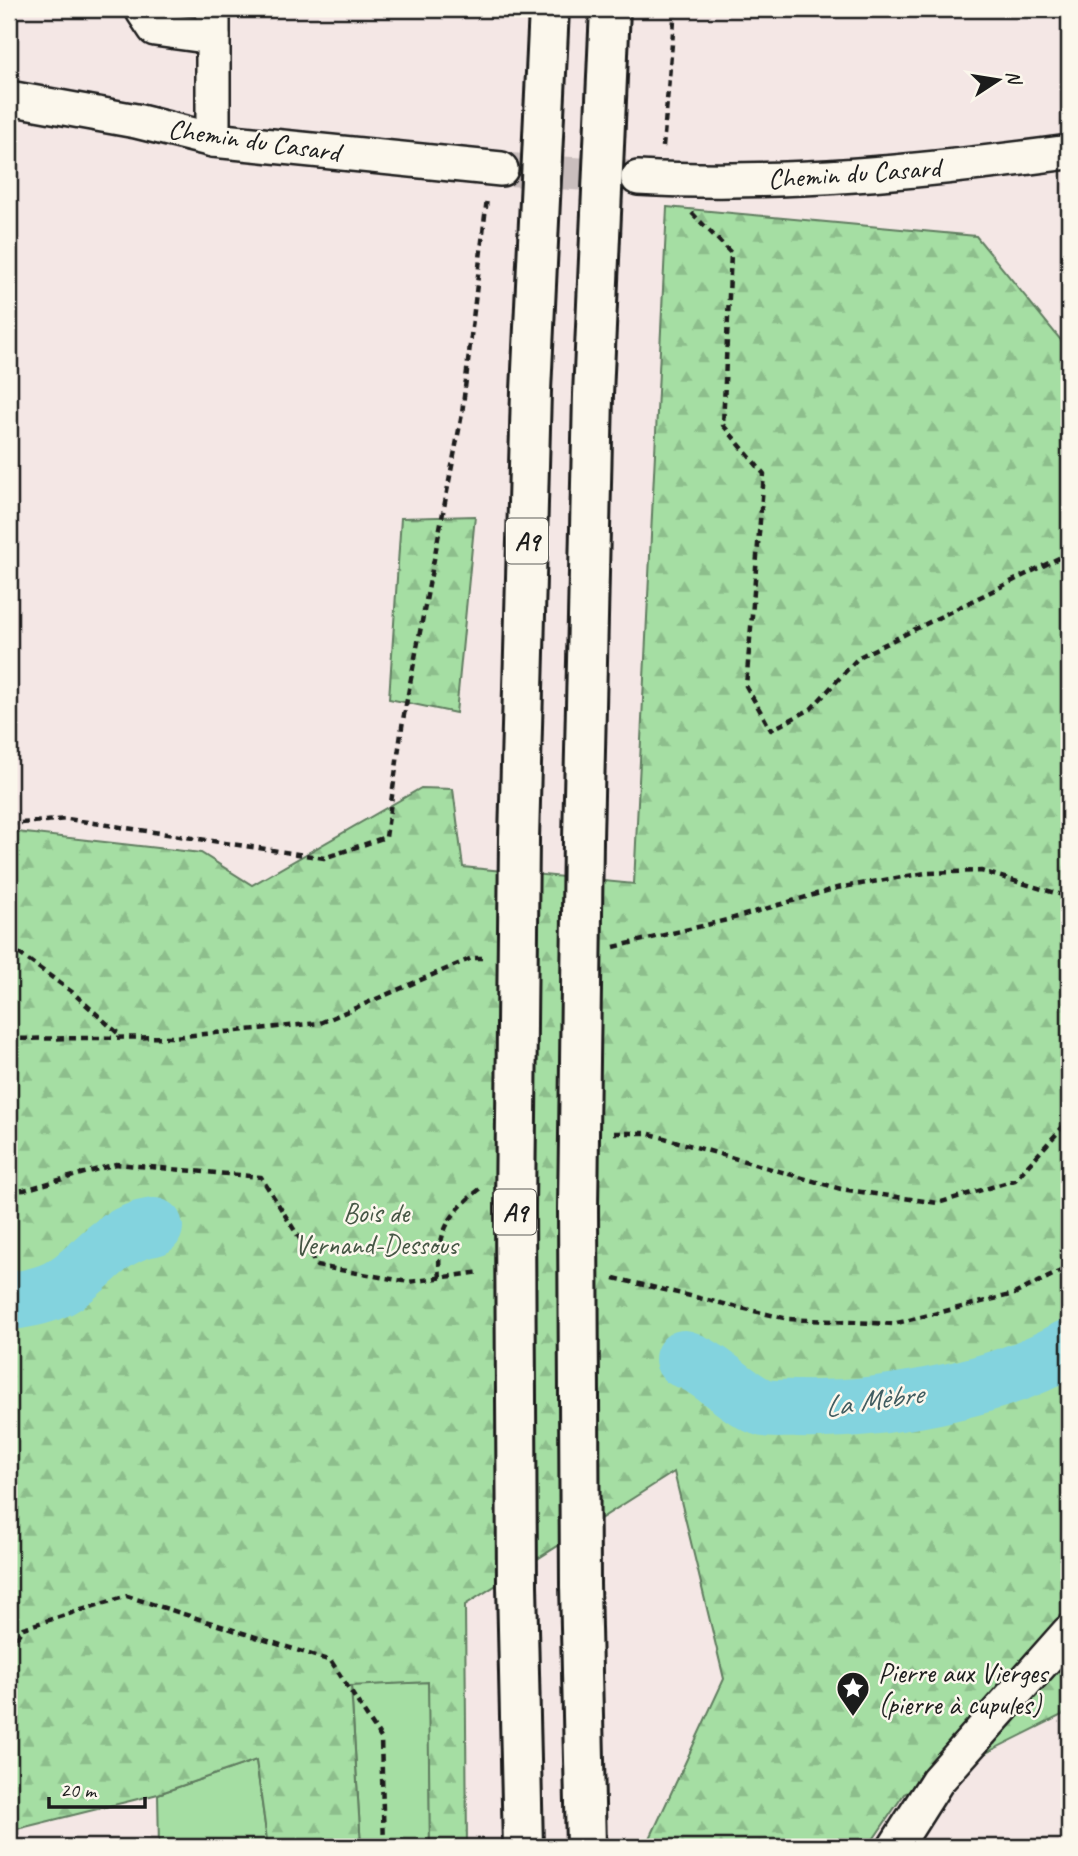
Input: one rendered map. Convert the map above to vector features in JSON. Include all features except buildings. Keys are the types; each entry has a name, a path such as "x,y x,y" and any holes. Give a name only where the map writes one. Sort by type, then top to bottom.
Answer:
{"highway":[{"name":"A9","path":"523,1847 517,1585 515,1209 519,839 531,391 549,9"},
{"name":"A9","path":"586,1847 580,1584 578,1209 593,395 610,9"}],"street":[{"path":"143,11 155,29 213,23 213,140"},
{"name":"Chemin du Casard","path":"9,98 135,121 213,140 496,169"},
{"name":"Chemin du Casard","path":"649,178 846,176 1069,152"},
{"path":"895,1847 937,1781 1069,1632"}],"path":[{"path":"675,9 649,178 731,253 723,425 764,474 746,687 771,730 811,709 859,657 1069,553"},
{"path":"9,824 68,819 324,858 386,837 402,720 462,414 496,169"},
{"path":"9,946 72,992 121,1037"},
{"path":"603,1138 615,1133 647,1133 841,1189 938,1203 1015,1180 1069,1120"},
{"path":"440,1278 438,1255 444,1224 478,1190 491,1185"},
{"path":"9,1648 23,1628 127,1596 331,1661 381,1738 384,1847"}],"green space":[{"name":"Bois de Vernand-Dessous","path":"667,207 976,236 1069,350 1069,1708 1066,1713 904,1794 868,1847 646,1847 724,1679 674,1472 465,1605 467,1847 430,1847 428,1682 351,1686 361,1847 268,1847 256,1760 158,1794 9,1831 9,831 201,853 252,885 421,788 453,789 463,867 634,884"},
{"path":"475,516 456,713 389,699 401,518"},
{"path":"429,1682 430,1847 361,1847 351,1685"},
{"path":"256,1760 268,1847 159,1847 158,1794"}],"waterway":[{"name":"La Mèbre","path":"9,1301 57,1289 118,1241 140,1230 154,1227"},
{"name":"La Mèbre","path":"684,1359 704,1369 746,1399 765,1408 829,1409 900,1402 973,1386 1008,1376 1069,1348"}],"tunnel":[{"path":"501,169 628,177"}],"place":[{"name":"Pierre aux Vierges (pierre à cupules)","path":"853,1718"}]}
